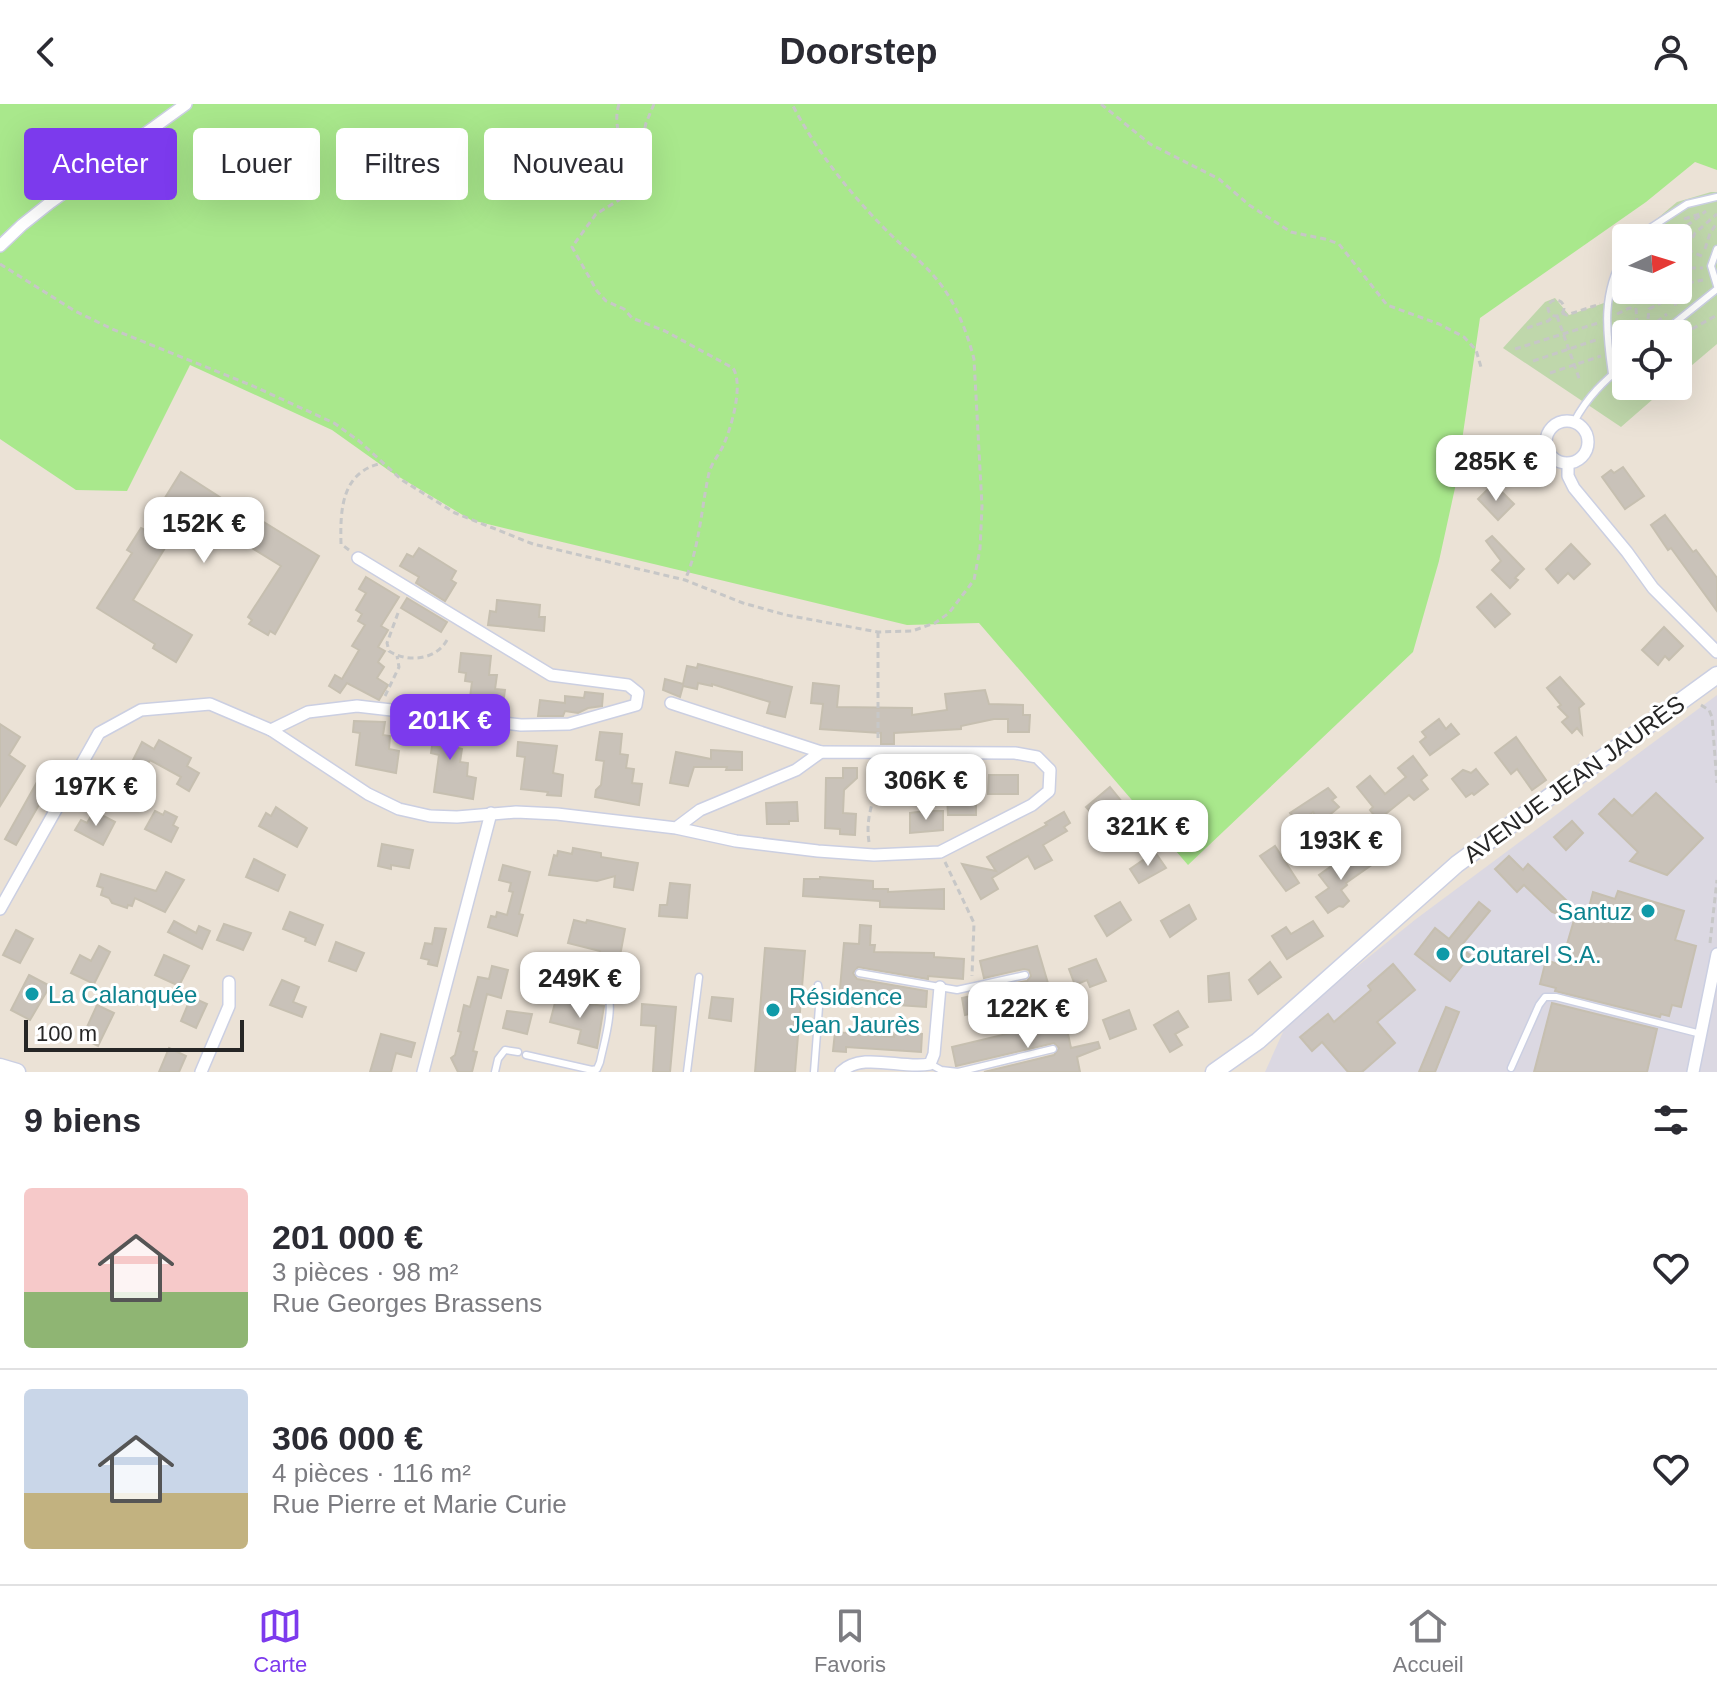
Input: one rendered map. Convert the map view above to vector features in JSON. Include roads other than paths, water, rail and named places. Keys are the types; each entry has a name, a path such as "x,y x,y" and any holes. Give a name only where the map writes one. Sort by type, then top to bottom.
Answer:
{"main road":[{"name":"AVENUE JEAN JAURÈS","path":"1214,1072 1258,1041 1457,864 1714,682"},
{"path":"0,1067 17,1072"}],"street":[{"path":"0,246 51,202 186,104"},
{"path":"1574,422 1586,433 1588,441 1583,457 1568,464 1552,458 1548,451 1547,435 1558,423 1574,422"},
{"path":"1568,464 1568,476 1574,488 1653,588 1717,652"},
{"path":"271,730 308,712 357,706 521,725 569,724 636,705 638,693 628,685 551,675 358,558"},
{"path":"0,909 99,733 141,710 210,704 271,730 368,794 399,809 430,816 557,814 676,828 736,841 818,851 874,855 940,852 1032,805 1049,791 1050,770 1037,757 1015,753 821,752 671,703"},
{"path":"676,828 700,810 796,770 821,752"},
{"path":"423,1072 491,813"},
{"path":"1693,1072 1701,1034 1714,996 1717,954"},
{"path":"201,1072 229,1006 229,982"},
{"path":"847,1070 859,1062 930,1064 934,1054 940,987"}],"lane":[{"path":"1655,224 1687,204 1717,197"},
{"path":"1678,320 1717,287 1711,266 1717,249"},
{"path":"1574,422 1584,402 1612,374 1606,320 1612,288"},
{"path":"495,1072 498,1059 505,1050 574,1069 597,1069 611,1008 602,982 550,970"},
{"path":"859,973 957,990 1025,975"},
{"path":"687,1072 699,977"},
{"path":"814,1072 820,994 818,985"},
{"path":"1511,1068 1545,997 1556,997 1701,1034"},
{"path":"930,1064 941,1070 958,1072 1053,1049"}],"place":[{"name":"Santuz","path":"1648,911"},
{"name":"Coutarel S.A.","path":"1443,954"},
{"name":"La Calanquée","path":"32,994"},
{"name":"Résidence Jean Jaurès","path":"773,1010"}]}
